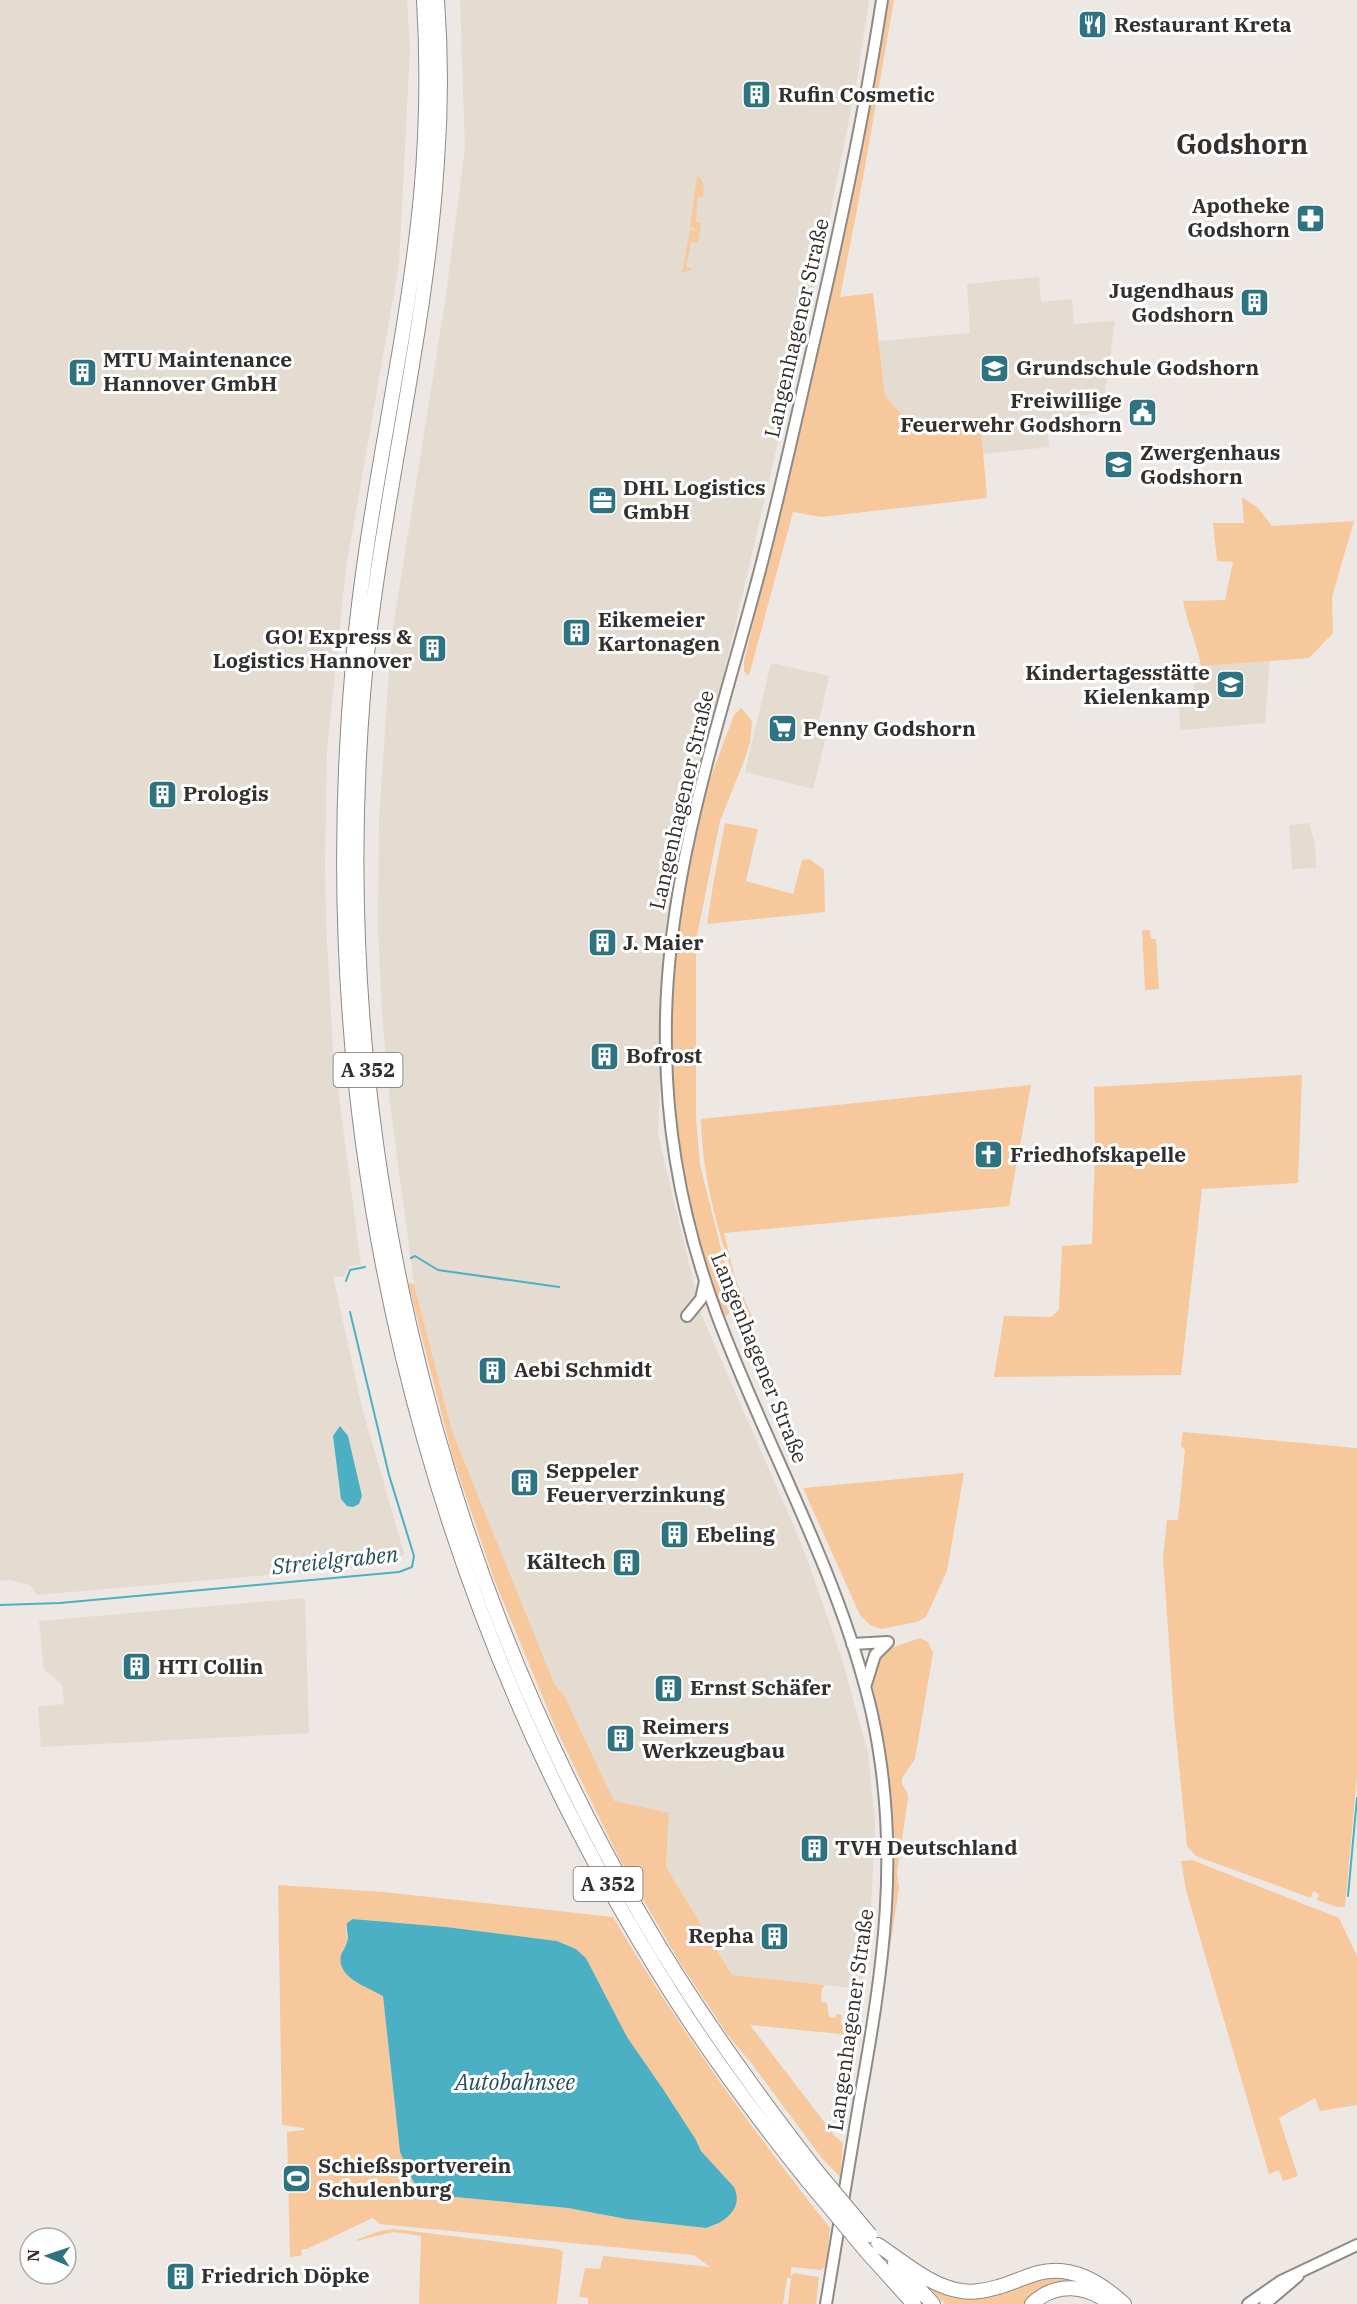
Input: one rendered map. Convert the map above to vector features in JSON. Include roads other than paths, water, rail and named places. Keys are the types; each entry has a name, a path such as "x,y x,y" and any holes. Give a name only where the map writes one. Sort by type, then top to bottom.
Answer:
{"highway":[{"name":"A 352","path":"424,0 427,93 421,193 400,346 360,597 347,740 343,848 350,1032 365,1170 401,1355 433,1472 484,1619 543,1757 596,1863 672,1994 727,2074 872,2244 933,2304"},
{"name":"A 352","path":"437,0 440,94 433,207 414,348 378,568 360,747 357,847 358,942 366,1051 383,1195 405,1308 437,1436 487,1588 539,1716 608,1856 673,1968 813,2177"},
{"name":"A 352","path":"872,2244 914,2304"},
{"path":"872,2244 939,2285 962,2291 980,2291 1038,2273 1058,2270 1079,2274 1099,2283 1124,2304"},
{"path":"1032,2304 1055,2290 1073,2288 1095,2293 1112,2304"}],"main road":[{"name":"Langenhagener Straße","path":"826,2304 877,2004 886,1924 888,1864 884,1791 879,1752 857,1657 823,1562 736,1362 705,1281 684,1207 670,1135 666,1045 673,920 694,817 781,486 831,271 860,131 882,0"},
{"path":"687,1316 701,1299 705,1281"},
{"path":"852,1644 888,1642 875,1655 865,1687"},
{"path":"857,1657 882,1648"},
{"path":"1248,2304 1272,2286 1357,2245"},
{"path":"1265,2304 1300,2274"}],"water":[{"path":"340,1426 348,1436 362,1496 359,1504 353,1507 347,1506 341,1499 333,1436"},
{"name":"Autobahnsee","path":"353,1919 446,1927 557,1941 576,1949 586,1958 627,2037 663,2089 701,2151 734,2187 737,2202 731,2214 706,2228 626,2219 568,2208 434,2195 424,2192 413,2181 400,2152 383,1996 354,1981 343,1970 341,1963 341,1955 348,1940 347,1923"}],"waterway":[{"name":"Streielgraben","path":"411,1258 415,1256 438,1270 559,1287"},
{"name":"Streielgraben","path":"346,1281 350,1270 365,1267"},
{"name":"Streielgraben","path":"0,1605 60,1603 399,1572 412,1567 414,1556 389,1475 350,1312"},
{"path":"1348,1896 1357,1798"}],"place":[{"name":"Restaurant Kreta","path":"1093,25"},
{"name":"Rufin Cosmetic","path":"757,95"},
{"name":"Apotheke Godshorn","path":"1311,218"},
{"name":"Jugendhaus Godshorn","path":"1255,303"},
{"name":"Grundschule Godshorn","path":"995,368"},
{"name":"MTU Maintenance Hannover GmbH","path":"82,372"},
{"name":"Freiwillige Feuerwehr Godshorn","path":"1143,413"},
{"name":"Zwergenhaus Godshorn","path":"1119,465"},
{"name":"DHL Logistics GmbH","path":"602,500"},
{"name":"Eikemeier Kartonagen","path":"577,632"},
{"name":"GO! Express & Logistics Hannover","path":"433,649"},
{"name":"Kindertagesstätte Kielenkamp","path":"1231,685"},
{"name":"Penny Godshorn","path":"782,729"},
{"name":"Prologis","path":"162,794"},
{"name":"J. Maier","path":"602,943"},
{"name":"Bofrost","path":"605,1056"},
{"name":"Friedhofskapelle","path":"989,1155"},
{"name":"Aebi Schmidt","path":"493,1370"},
{"name":"Seppeler Feuerverzinkung","path":"525,1483"},
{"name":"Ebeling","path":"675,1535"},
{"name":"Kältech","path":"627,1562"},
{"name":"HTI Collin","path":"137,1667"},
{"name":"Ernst Schäfer","path":"669,1688"},
{"name":"Reimers Werkzeugbau","path":"621,1739"},
{"name":"TVH Deutschland","path":"814,1848"},
{"name":"Repha","path":"775,1936"},
{"name":"Schießsportverein Schulenburg","path":"297,2178"},
{"name":"Friedrich Döpke","path":"180,2276"}],"district":[{"name":"Godshorn","path":"1242,145"}]}
